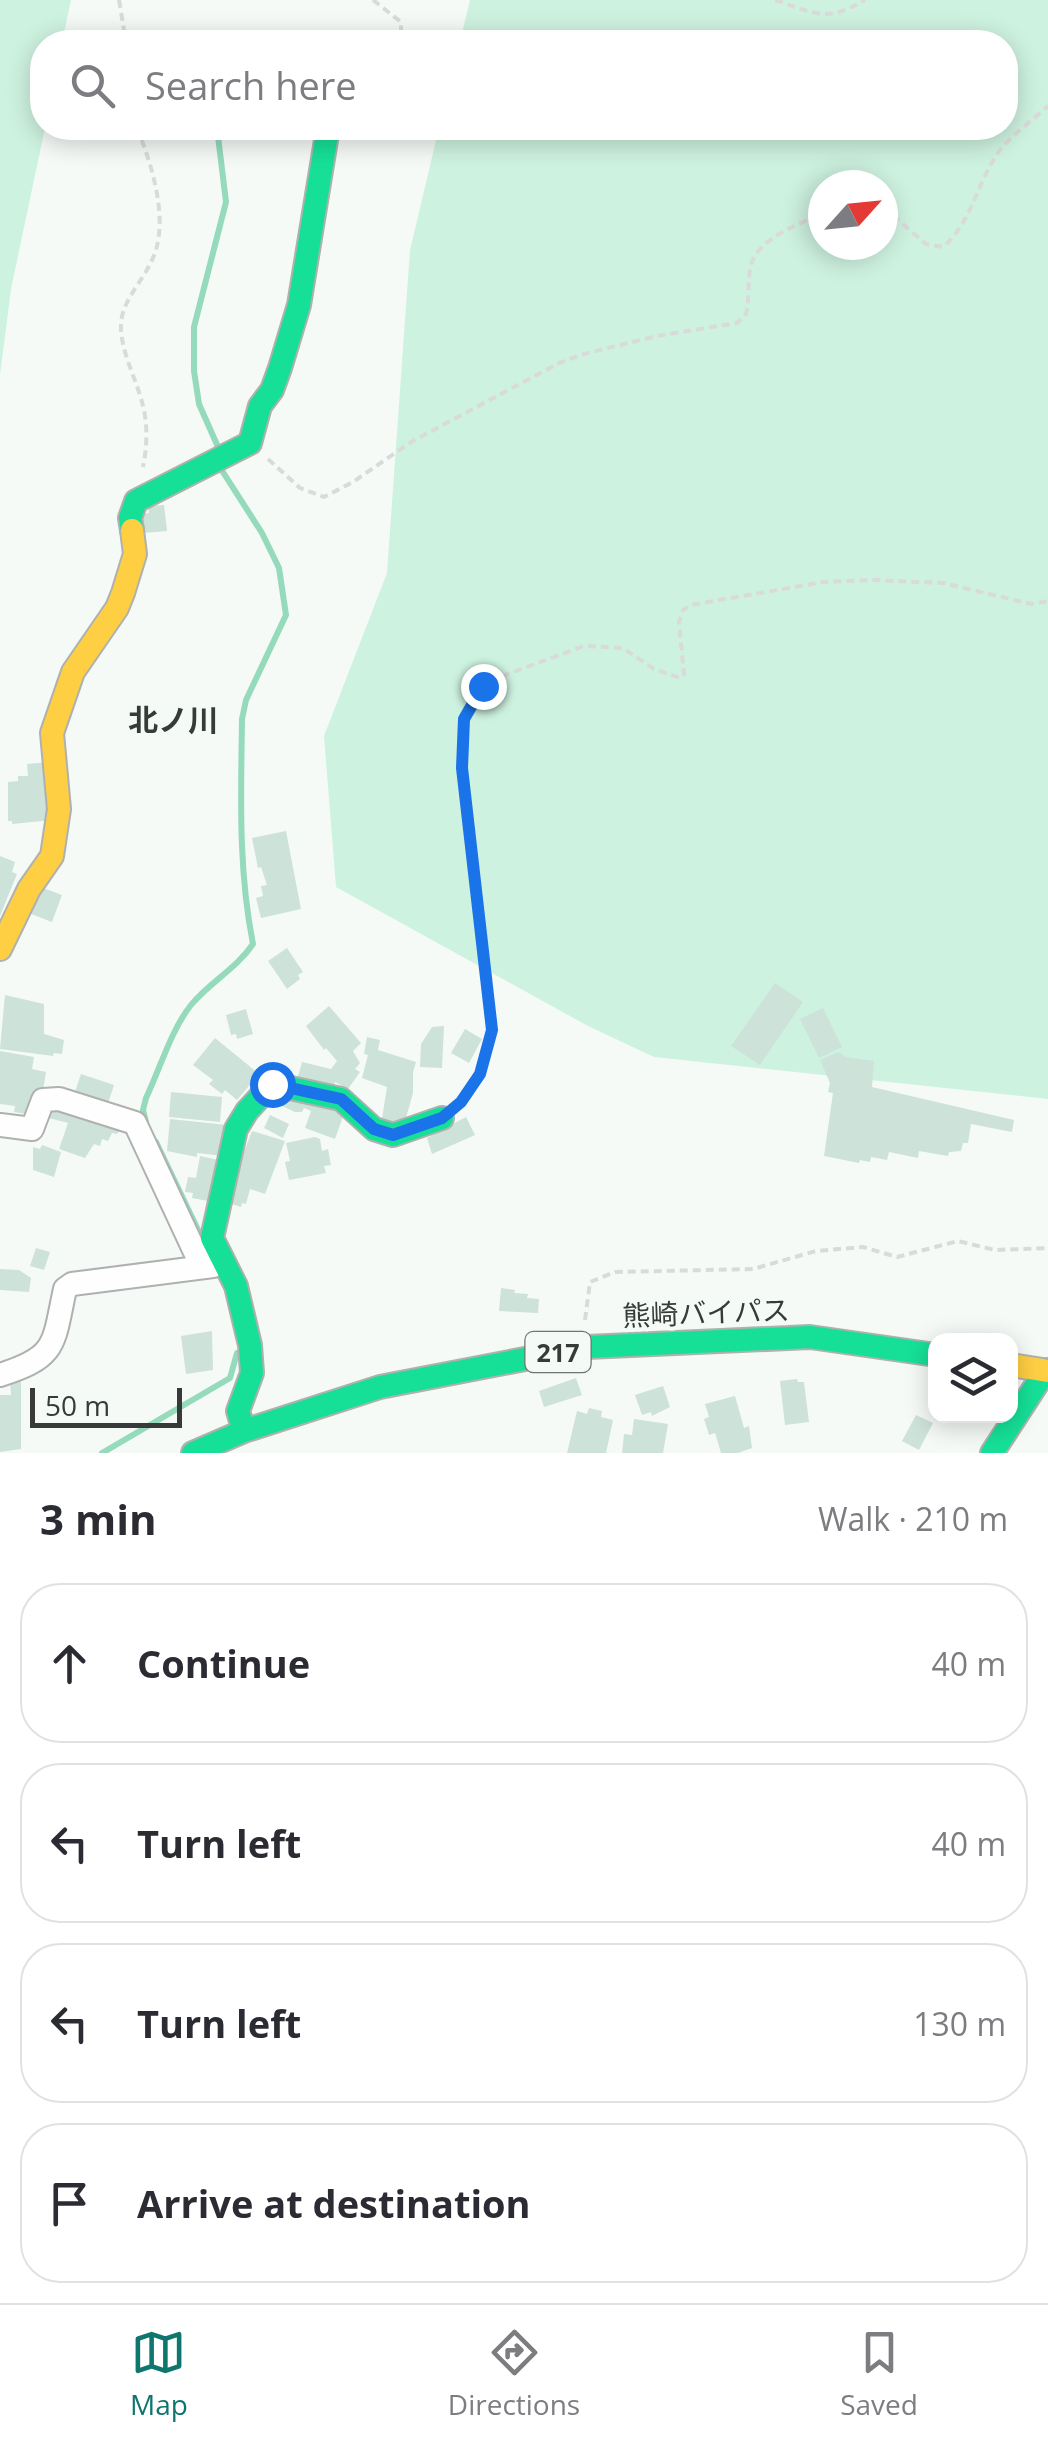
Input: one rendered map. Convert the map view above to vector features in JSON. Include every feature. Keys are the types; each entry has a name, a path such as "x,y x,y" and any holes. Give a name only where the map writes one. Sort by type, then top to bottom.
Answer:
{"main road":[{"path":"1,944 29,888 52,856 59,809 52,734 73,672 123,593 135,554 130,518 136,501 169,482 208,467 240,447 272,390 299,305 326,140"},
{"path":"244,1432 238,1411 252,1373 250,1345 244,1311 212,1238 236,1129 247,1110 272,1084 341,1099 374,1129 393,1135 442,1118"},
{"name":"熊崎バイパス","path":"194,1453 244,1432 380,1387 586,1347 810,1337 928,1354"},
{"path":"992,1453 1047,1370 1018,1366"}],"street":[{"path":"0,1125 32,1129 43,1100 60,1099 135,1123 202,1267"},
{"path":"0,1375 30,1365 47,1352 65,1290 72,1284 227,1266"}],"path":[{"path":"118,0 124,30"},
{"path":"373,0 401,22 401,30"},
{"path":"775,0 824,16 838,14 865,0"},
{"path":"1018,133 1048,106"},
{"path":"136,501 146,432 121,325 131,295 155,255 159,236 152,169 142,140"},
{"path":"898,220 926,244 943,246 966,222 980,183 1011,140"},
{"path":"240,447 300,488 324,496 353,482 411,442 559,363 657,336 737,323 746,314 756,254 764,245 808,221"},
{"path":"442,1118 461,1102 475,1082 485,1062 492,1030 462,768 464,719 483,686 584,646 623,648 654,670 680,678 684,675 679,622 683,610 691,604 823,582 943,583 1030,604 1048,602"},
{"path":"586,1347 585,1311 590,1282 616,1272 753,1269 816,1251 863,1247 897,1257 958,1241 994,1250 1048,1248"}],"green space":[{"path":"0,0 71,0 65,30 30,30 30,140 42,140 11,289 0,375"},
{"path":"470,0 1048,0 1048,1099 654,1057 588,1026 336,887 324,736 387,573 410,250 436,140 1018,140 1018,30 463,30"}],"building":[{"path":"164,505 167,531 143,533 142,514 149,513 148,506"},
{"path":"49,762 52,820 12,824 8,821 8,782 28,776 27,764"},
{"path":"286,831 301,909 261,918 256,898 263,896 261,886 267,885 261,867 258,868 252,838"},
{"path":"0,856 15,862 12,872 17,874 0,916"},
{"path":"38,886 62,895 52,922 26,912"},
{"path":"287,948 303,972 287,989 268,961"},
{"path":"775,983 803,1002 760,1065 731,1046"},
{"path":"5,995 44,1004 44,1034 64,1040 62,1054 0,1049"},
{"path":"329,1006 361,1043 353,1051 360,1063 355,1069 360,1072 348,1089 335,1082 332,1092 296,1083 302,1062 331,1069 337,1061 306,1026"},
{"path":"823,1008 842,1047 819,1058 800,1019"},
{"path":"246,1009 253,1034 237,1039 236,1034 231,1035 226,1015"},
{"path":"444,1026 442,1068 420,1067 421,1044 432,1027"},
{"path":"465,1029 482,1039 469,1063 451,1053"},
{"path":"367,1037 380,1040 378,1050 416,1062 404,1125 381,1125 387,1087 362,1078 368,1055 364,1054"},
{"path":"215,1038 259,1074 237,1100 209,1084 213,1080 193,1065"},
{"path":"0,1051 34,1057 32,1069 46,1072 39,1116 14,1112 15,1106 0,1104"},
{"path":"838,1052 874,1061 872,1087 1014,1120 1012,1132 971,1124 968,1143 948,1156 919,1151 918,1158 889,1152 887,1160 871,1157 870,1162 859,1163 824,1156 833,1093 828,1092 830,1083 820,1060"},
{"path":"81,1074 114,1085 105,1112 72,1101"},
{"path":"171,1092 222,1097 220,1122 169,1117"},
{"path":"284,1099 346,1108 335,1139 305,1128 311,1111 304,1108 295,1112 282,1106"},
{"path":"49,1103 122,1127 108,1141 102,1139 100,1146 94,1144 85,1158 59,1149 68,1123 45,1117"},
{"path":"270,1115 289,1124 283,1138 264,1128"},
{"path":"466,1117 475,1135 432,1154 427,1138"},
{"path":"170,1119 227,1125 224,1156 197,1153 197,1157 167,1151"},
{"path":"252,1131 285,1141 265,1194 250,1189 246,1204 241,1207 225,1202"},
{"path":"320,1139 322,1151 328,1149 331,1165 324,1166 326,1173 289,1180 286,1143"},
{"path":"42,1145 61,1152 54,1177 33,1170 33,1147 40,1149"},
{"path":"200,1156 223,1161 214,1202 192,1198 193,1193 185,1192 188,1177 196,1178"},
{"path":"36,1248 50,1252 44,1270 30,1266"},
{"path":"0,1269 19,1270 31,1278 29,1292 0,1290"},
{"path":"501,1288 539,1299 538,1313 499,1311"},
{"path":"212,1331 213,1370 186,1374 181,1336"},
{"path":"576,1378 582,1395 544,1407 539,1391"},
{"path":"21,1380 21,1449 0,1452 0,1395 11,1395 10,1381"},
{"path":"780,1381 804,1382 809,1422 785,1425"},
{"path":"663,1386 670,1407 652,1416 651,1412 642,1415 635,1395"},
{"path":"735,1396 744,1428 749,1426 752,1448 721,1453 715,1433 709,1435 705,1404"},
{"path":"589,1408 602,1411 601,1417 613,1420 606,1453 567,1453 577,1411 587,1414"},
{"path":"916,1415 933,1423 919,1450 902,1441"},
{"path":"634,1419 668,1424 663,1453 622,1453 624,1434 632,1435"}],"waterway":[{"path":"218,140 226,202 194,327 199,404 218,447"},
{"path":"146,1122 146,1098 184,1015 253,944 243,860 242,719 246,700 286,615 279,568 262,533 221,469"},
{"path":"156,1142 200,1234"},
{"path":"102,1453 230,1378 237,1353"}],"traffic: fast":[{"path":"132,530 130,518 136,501 250,443 260,406 272,390 280,368 299,305 326,140"},
{"path":"244,1431 238,1411 252,1373 250,1345 236,1286 212,1238 236,1129 247,1111 272,1084 341,1099 374,1129 393,1135 442,1118"},
{"path":"193,1453 244,1431 380,1387 587,1347 810,1337 928,1354"},
{"path":"992,1453 1046,1370"}],"traffic: slow":[{"path":"0,949 29,889 52,856 59,809 52,733 73,672 123,593 135,554 132,530"},
{"path":"1018,1366 1048,1371"}],"district":[{"name":"北ノ川","path":"173,719"}],"route":[{"path":"272,1084 341,1099 374,1129 393,1135 442,1118 461,1102 480,1074 492,1030 462,768 464,719 483,686"}]}
